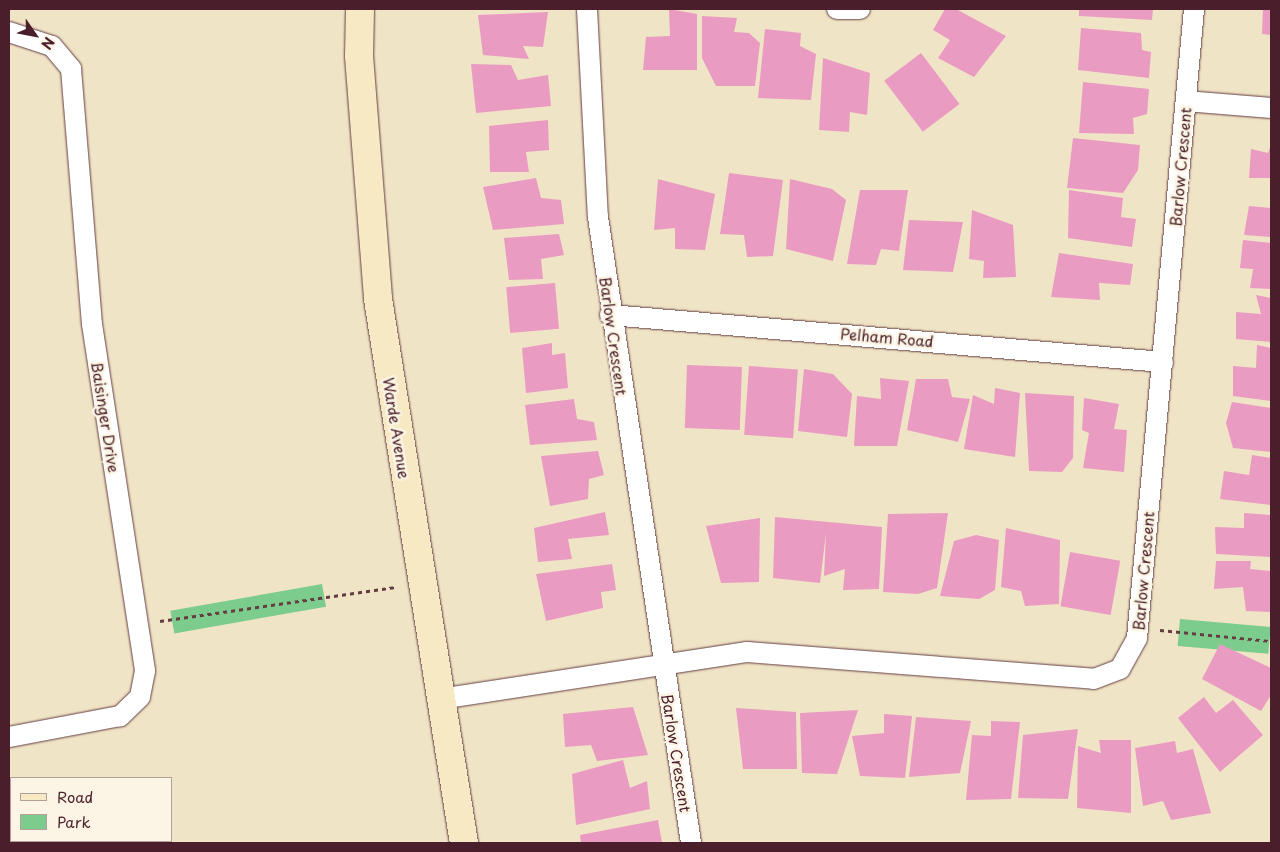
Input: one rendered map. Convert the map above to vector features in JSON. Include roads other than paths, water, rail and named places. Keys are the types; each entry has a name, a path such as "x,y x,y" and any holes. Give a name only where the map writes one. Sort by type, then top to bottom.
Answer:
{"main road":[{"name":"Warde Avenue","path":"360,9 359,56 378,299 464,843"}],"street":[{"name":"Barlow Crescent","path":"587,9 592,140 610,315 691,843"},
{"path":"837,9 860,9"},
{"name":"Barlow Crescent","path":"440,698 663,662 784,652 1094,679 1120,669 1137,636 1194,9"},
{"name":"Baisinger Drive","path":"9,32 52,46 71,69 92,324 138,624 144,684 131,709 108,722 9,737"},
{"path":"1186,100 1271,108"},
{"name":"Pelham Road","path":"610,315 1163,362"}]}
